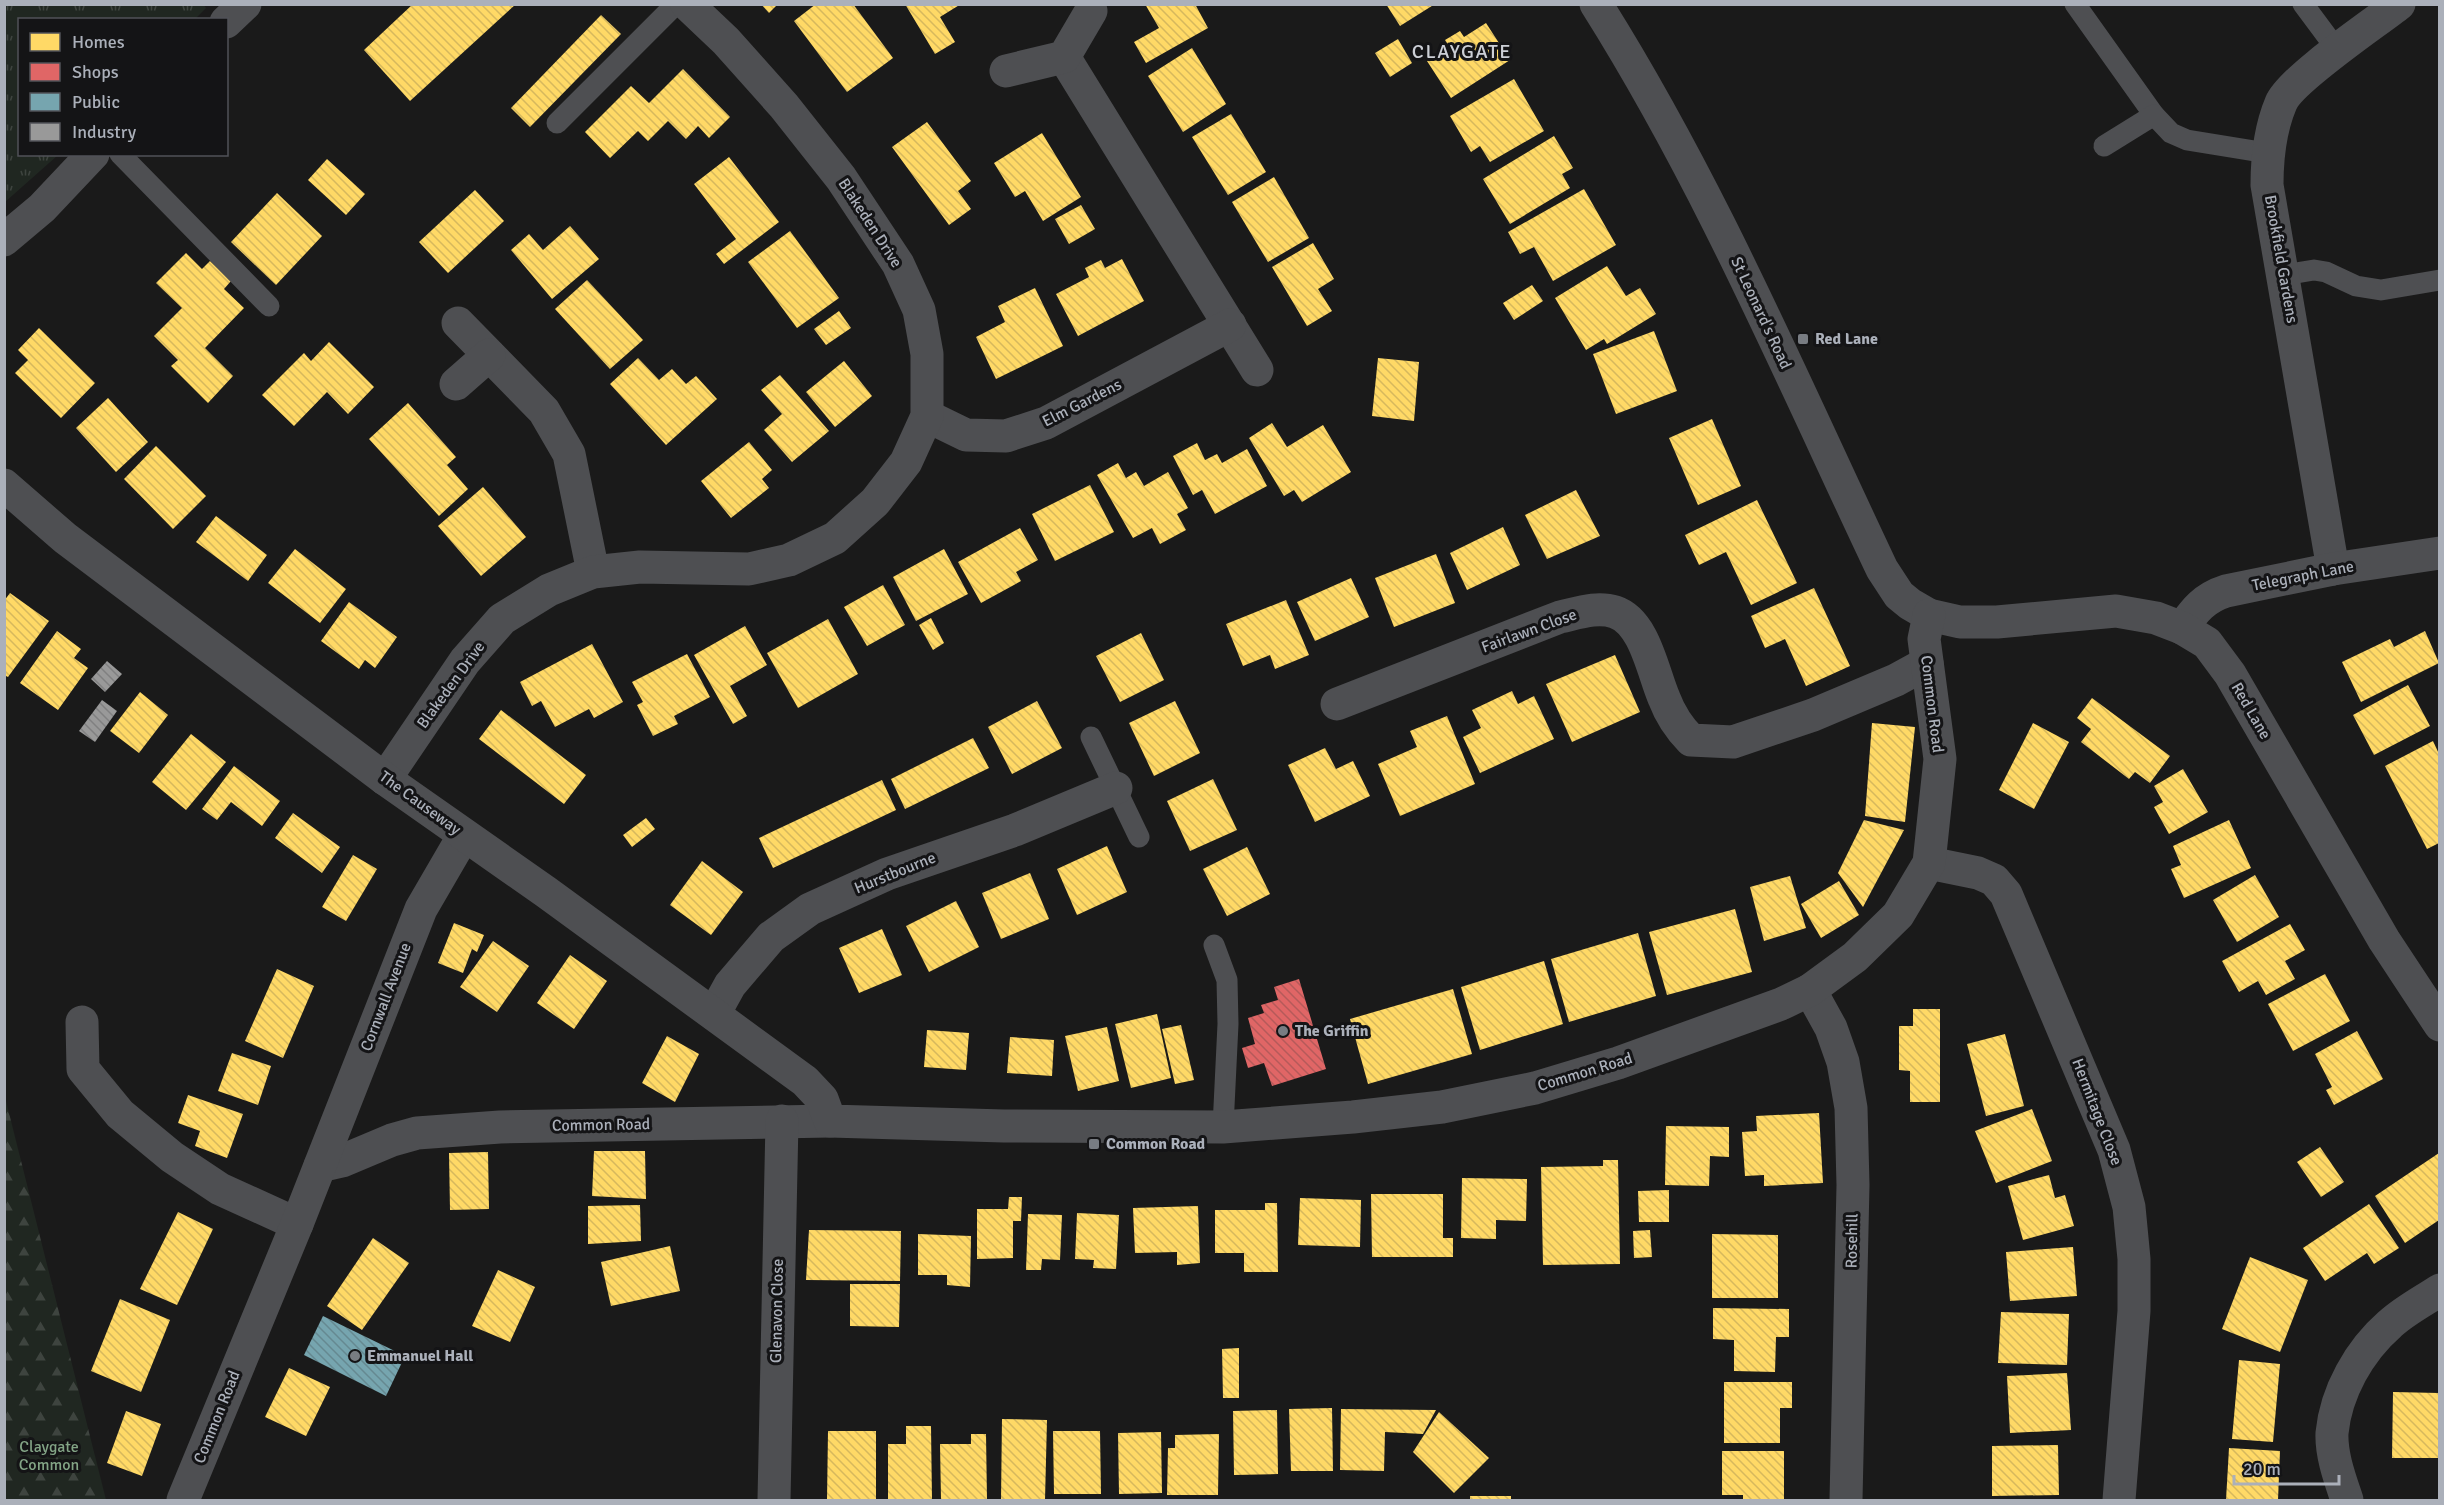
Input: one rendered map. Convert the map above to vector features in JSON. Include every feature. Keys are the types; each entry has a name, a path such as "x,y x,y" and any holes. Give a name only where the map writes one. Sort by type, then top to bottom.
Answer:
{"street":[{"path":"228,20 244,4"},
{"name":"Blakeden Drive","path":"385,778 465,661 502,619 549,590 593,572 640,567 749,568 789,561 835,538 875,502 906,462 927,416 927,354 919,310 898,264 841,178 791,115 726,41 687,4"},
{"name":"St Leonard's Road","path":"1596,4 1663,117 1731,249 1882,569 1899,595 1929,615"},
{"name":"Brookfield Gardens","path":"2333,569 2267,185 2267,153 2282,101 2308,74 2399,4"},
{"path":"1006,71 1064,57 1091,11"},
{"path":"1064,57 1257,370"},
{"path":"4,240 42,208 91,156"},
{"path":"458,323 544,411 569,454 593,572"},
{"name":"Elm Gardens","path":"927,416 966,435 1006,436 1046,423 1230,325"},
{"path":"456,384 489,355"},
{"name":"The Causeway","path":"4,485 65,538 385,778 805,1081 822,1099 830,1121"},
{"name":"Telegraph Lane","path":"2182,628 2199,605 2213,595 2333,569 2439,553"},
{"name":"Fairlawn Close","path":"1337,704 1560,617 1590,610 1616,612 1633,626 1649,653 1664,698 1680,728 1691,740 1733,742 1813,715 1896,680 1927,663"},
{"name":"Red Lane","path":"1929,615 1960,622 1998,622 2116,611 2156,618 2182,628 2207,643 2230,674 2384,940 2439,1025"},
{"name":"Common Road","path":"183,1500 320,1166 342,1161 392,1140 417,1133 500,1127 830,1121 1004,1126 1223,1127 1353,1117 1442,1107 1535,1088 1618,1063 1781,1004 1810,990 1855,957 1898,915 1929,863 1940,759 1924,639 1929,615"},
{"name":"Hurstbourne","path":"714,1014 730,985 771,936 810,909 887,873 1015,830 1116,788"},
{"name":"Cornwall Avenue","path":"320,1166 421,909 464,835"},
{"name":"Hermitage Close","path":"1929,863 1994,880 2006,894 2114,1150 2129,1207 2134,1259 2134,1311 2119,1500"},
{"name":"Rosehill","path":"1810,990 1834,1036 1843,1062 1851,1108 1853,1185 1846,1500"},
{"path":"82,1022 83,1069 120,1113 172,1157 220,1190 297,1224"},
{"name":"Glenavon Close","path":"774,1500 782,1121"},
{"path":"2347,1500 2337,1467 2332,1433 2344,1385 2359,1358 2390,1324 2439,1290"}],"lane":[{"path":"557,123 676,4"},
{"path":"2075,4 2154,115 2171,133 2187,140 2267,153"},
{"path":"2303,4 2338,51"},
{"path":"2104,146 2154,115"},
{"path":"122,156 269,306"},
{"path":"2283,275 2314,270 2326,272 2355,286 2381,290 2439,280"},
{"path":"1091,737 1139,837"},
{"path":"1214,945 1227,980 1228,1024 1223,1127"}],"green space":[{"path":"5,4 203,4 206,8 196,18 18,18 18,156 57,156 5,202"},
{"name":"Claygate Common","path":"5,1097 106,1500 5,1500"}],"building: Homes":[{"path":"413,4 516,4 410,101 364,50"},
{"path":"761,4 778,4 769,13"},
{"path":"816,4 853,4 893,58 847,92 794,21"},
{"path":"905,4 961,4 940,17 955,42 935,54"},
{"path":"1145,4 1195,4 1208,28 1146,63 1134,42 1159,28"},
{"path":"1386,4 1435,4 1400,26"},
{"path":"601,15 621,34 530,127 511,108"},
{"path":"1486,23 1510,60 1451,98 1427,61 1449,47 1445,40 1460,31 1464,37"},
{"path":"1398,39 1412,63 1390,77 1375,53"},
{"path":"1192,48 1226,104 1183,132 1148,76"},
{"path":"683,69 730,117 709,138 698,126 686,139 668,121 648,141 638,131 610,158 585,132 631,86 649,103"},
{"path":"1514,79 1544,131 1490,162 1480,146 1471,152 1450,116"},
{"path":"1231,114 1266,172 1228,195 1192,137"},
{"path":"927,122 971,181 958,191 971,209 949,225 892,147"},
{"path":"1042,133 1081,197 1043,221 1025,191 1015,197 994,163"},
{"path":"1554,136 1573,168 1562,174 1570,188 1510,224 1483,179"},
{"path":"729,157 779,222 724,264 716,254 736,239 694,184"},
{"path":"327,159 365,194 346,215 308,180"},
{"path":"1274,177 1309,238 1268,262 1232,202"},
{"path":"1584,189 1616,245 1553,281 1534,247 1520,254 1508,232"},
{"path":"475,190 504,221 448,273 419,242"},
{"path":"277,193 322,236 276,285 231,242"},
{"path":"1081,205 1095,229 1069,244 1055,219"},
{"path":"570,226 599,259 552,299 511,250 529,234 543,250"},
{"path":"790,231 839,298 797,328 748,262"},
{"path":"1313,243 1334,279 1318,289 1332,311 1307,326 1272,267"},
{"path":"186,253 202,269 210,261 231,281 224,289 244,308 205,348 233,376 208,403 171,366 178,360 154,336 182,308 156,283"},
{"path":"1122,259 1144,301 1078,336 1056,294 1089,277 1085,268 1101,260 1105,268"},
{"path":"1607,266 1626,296 1640,288 1656,314 1607,344 1604,339 1586,350 1555,298"},
{"path":"587,280 643,340 610,369 555,309"},
{"path":"1532,285 1543,301 1514,320 1503,303"},
{"path":"1035,288 1063,346 996,379 976,337 1005,322 998,306"},
{"path":"839,311 851,328 826,345 814,329"},
{"path":"39,328 95,383 61,418 15,373 28,360 18,350"},
{"path":"1654,331 1677,391 1616,414 1593,354"},
{"path":"329,342 374,387 348,414 327,392 294,426 262,395 304,353 311,361"},
{"path":"638,358 659,380 672,369 686,384 696,376 717,399 666,445 610,384"},
{"path":"1378,358 1419,362 1414,421 1372,416"},
{"path":"844,361 872,396 835,427 806,392"},
{"path":"780,375 829,431 792,462 764,430 782,414 761,390"},
{"path":"108,398 148,442 116,472 76,428"},
{"path":"408,403 456,457 447,465 468,489 439,516 369,439"},
{"path":"1712,419 1741,486 1698,505 1669,438"},
{"path":"1272,423 1287,447 1323,425 1351,472 1302,502 1294,490 1284,496 1249,438"},
{"path":"749,442 772,470 762,479 769,488 731,518 701,481"},
{"path":"1197,443 1205,460 1217,454 1222,463 1247,449 1267,486 1215,514 1202,490 1193,495 1173,456"},
{"path":"156,446 206,496 173,529 124,479"},
{"path":"1118,463 1126,478 1136,472 1144,486 1168,472 1188,508 1177,514 1186,530 1160,544 1152,528 1133,538 1097,475"},
{"path":"1090,485 1114,532 1055,561 1032,514"},
{"path":"483,487 526,537 481,576 438,526"},
{"path":"1576,490 1600,536 1547,559 1525,515"},
{"path":"1757,500 1797,583 1751,605 1726,552 1699,565 1685,535"},
{"path":"216,516 267,555 248,581 196,542"},
{"path":"1503,527 1520,565 1467,590 1450,553"},
{"path":"1020,528 1038,560 1016,572 1021,581 981,603 958,562"},
{"path":"295,549 346,589 320,623 268,583"},
{"path":"944,549 968,594 916,621 893,577"},
{"path":"1436,554 1455,603 1394,627 1375,578"},
{"path":"1351,578 1369,617 1315,641 1297,602"},
{"path":"883,585 905,625 867,646 844,607"},
{"path":"1814,588 1850,666 1806,686 1785,639 1765,648 1751,616"},
{"path":"10,593 49,621 8,677 4,675 4,601"},
{"path":"1286,600 1309,655 1275,669 1270,655 1243,666 1226,624"},
{"path":"349,602 397,637 375,668 365,660 359,669 321,641"},
{"path":"931,618 944,643 933,650 919,625"},
{"path":"828,619 858,674 798,708 767,653"},
{"path":"745,626 767,665 730,686 747,716 733,724 694,655"},
{"path":"57,631 81,649 74,658 88,668 58,710 20,683"},
{"path":"2425,631 2439,663 2361,702 2342,662 2390,639 2394,647"},
{"path":"1141,633 1164,680 1120,702 1096,656"},
{"path":"592,644 623,702 594,718 589,709 555,727 541,701 532,706 520,682"},
{"path":"687,654 710,697 674,716 678,724 653,736 637,705 643,702 632,682"},
{"path":"1615,655 1640,712 1572,742 1546,684"},
{"path":"2408,685 2430,726 2374,755 2353,715"},
{"path":"1512,691 1518,704 1534,696 1554,739 1480,773 1463,737 1481,728 1472,710"},
{"path":"140,692 168,715 139,753 110,731"},
{"path":"2092,698 2170,756 2150,783 2135,772 2129,779 2081,742 2091,729 2077,718"},
{"path":"1037,701 1062,748 1012,774 988,727"},
{"path":"1175,701 1200,753 1154,776 1129,723"},
{"path":"501,710 586,775 564,804 479,739"},
{"path":"1447,716 1475,784 1400,816 1378,764 1417,747 1410,731"},
{"path":"1872,723 1915,727 1905,822 1865,816"},
{"path":"2033,723 2069,742 2034,809 1999,790"},
{"path":"191,734 226,762 186,810 152,782"},
{"path":"973,738 989,768 905,809 891,779"},
{"path":"2433,741 2439,754 2439,843 2427,849 2385,766"},
{"path":"1325,748 1336,769 1353,761 1370,796 1315,822 1288,765"},
{"path":"234,766 280,801 262,826 231,802 217,820 202,809"},
{"path":"2183,769 2208,812 2169,834 2154,807 2163,802 2154,786"},
{"path":"1213,779 1237,830 1190,851 1167,801"},
{"path":"882,780 896,810 773,868 759,838"},
{"path":"293,813 340,847 322,873 275,838"},
{"path":"646,818 655,829 632,847 623,835"},
{"path":"1864,820 1904,830 1863,907 1838,873"},
{"path":"2229,820 2251,868 2184,898 2171,869 2181,865 2173,846"},
{"path":"1107,846 1127,892 1077,915 1057,869"},
{"path":"1247,847 1270,894 1227,916 1203,869"},
{"path":"353,855 377,869 346,921 322,907"},
{"path":"702,861 743,892 711,935 670,905"},
{"path":"1030,873 1049,919 1001,939 982,893"},
{"path":"2255,875 2279,917 2237,942 2213,900"},
{"path":"1790,876 1806,928 1764,941 1750,887"},
{"path":"1839,881 1859,915 1821,938 1801,904"},
{"path":"956,901 979,947 929,972 906,926"},
{"path":"1735,909 1752,972 1667,995 1649,932"},
{"path":"454,923 484,935 477,952 472,949 463,973 438,963"},
{"path":"2290,924 2305,950 2285,961 2295,979 2266,995 2258,981 2239,992 2222,961"},
{"path":"882,929 902,975 859,993 839,948"},
{"path":"1638,933 1656,996 1569,1022 1551,959"},
{"path":"493,941 529,966 497,1012 460,987"},
{"path":"570,955 607,981 574,1029 537,1003"},
{"path":"1544,961 1563,1024 1480,1050 1461,987"},
{"path":"277,969 314,986 283,1058 245,1041"},
{"path":"2325,974 2350,1021 2293,1051 2268,1004"},
{"path":"1453,989 1472,1054 1368,1084 1350,1019"},
{"path":"1913,1009 1940,1009 1940,1102 1910,1102 1910,1071 1899,1070 1899,1026 1913,1026"},
{"path":"1157,1014 1171,1078 1131,1088 1115,1024"},
{"path":"1181,1025 1194,1080 1175,1084 1162,1029"},
{"path":"1107,1027 1119,1081 1078,1091 1065,1036"},
{"path":"927,1030 969,1033 966,1070 924,1067"},
{"path":"2357,1031 2383,1079 2334,1105 2326,1090 2332,1087 2315,1054"},
{"path":"2005,1034 2024,1106 1986,1116 1967,1044"},
{"path":"667,1036 699,1054 675,1102 642,1083"},
{"path":"1010,1037 1054,1040 1052,1076 1007,1073"},
{"path":"232,1053 271,1066 258,1105 218,1091"},
{"path":"188,1095 243,1114 227,1158 195,1146 200,1131 178,1123"},
{"path":"2032,1109 2052,1161 1996,1183 1975,1131"},
{"path":"1819,1113 1823,1183 1764,1186 1764,1175 1745,1176 1742,1132 1757,1131 1756,1116"},
{"path":"1666,1126 1729,1127 1729,1157 1710,1156 1709,1186 1665,1185"},
{"path":"2320,1147 2344,1182 2321,1197 2297,1162"},
{"path":"594,1151 645,1151 646,1199 592,1196"},
{"path":"488,1152 489,1209 450,1210 449,1153"},
{"path":"2439,1153 2439,1220 2405,1243 2375,1196"},
{"path":"1603,1160 1618,1160 1620,1264 1543,1265 1541,1167 1603,1166"},
{"path":"2049,1175 2055,1198 2065,1195 2074,1226 2023,1240 2008,1186"},
{"path":"1462,1178 1527,1179 1526,1221 1496,1220 1496,1239 1461,1238"},
{"path":"1669,1190 1669,1222 1639,1222 1638,1191"},
{"path":"1371,1194 1443,1194 1443,1238 1453,1238 1453,1257 1372,1257"},
{"path":"1009,1197 1022,1197 1021,1221 1013,1221 1013,1258 977,1259 977,1209 1008,1209"},
{"path":"1300,1198 1361,1200 1360,1247 1298,1245"},
{"path":"1265,1203 1277,1203 1278,1272 1244,1272 1244,1253 1215,1253 1215,1210 1265,1210"},
{"path":"2369,1204 2399,1248 2374,1264 2367,1253 2325,1281 2303,1248"},
{"path":"640,1205 641,1241 588,1244 588,1206"},
{"path":"1198,1206 1200,1263 1177,1265 1177,1252 1135,1253 1133,1208"},
{"path":"178,1212 213,1229 177,1305 140,1289"},
{"path":"1077,1213 1119,1215 1116,1269 1093,1268 1094,1260 1075,1259"},
{"path":"1028,1214 1062,1215 1060,1260 1042,1259 1041,1270 1026,1270"},
{"path":"809,1230 901,1231 900,1281 806,1280"},
{"path":"1650,1230 1652,1257 1634,1258 1633,1231"},
{"path":"918,1234 971,1236 970,1287 947,1285 947,1275 918,1275"},
{"path":"1712,1234 1778,1235 1778,1298 1712,1298"},
{"path":"373,1238 409,1263 362,1330 327,1306"},
{"path":"670,1246 680,1291 611,1306 601,1262"},
{"path":"2073,1247 2077,1296 2010,1301 2006,1252"},
{"path":"2250,1257 2308,1280 2280,1352 2222,1329"},
{"path":"498,1270 535,1287 510,1342 472,1326"},
{"path":"850,1284 900,1284 899,1327 850,1326"},
{"path":"120,1299 170,1320 141,1392 91,1371"},
{"path":"1713,1308 1789,1309 1789,1337 1776,1337 1775,1372 1734,1371 1734,1340 1713,1339"},
{"path":"2001,1312 2069,1314 2067,1365 1998,1363"},
{"path":"1239,1348 1239,1398 1223,1398 1222,1349"},
{"path":"2239,1360 2280,1364 2273,1442 2232,1439"},
{"path":"289,1368 330,1387 306,1436 265,1417"},
{"path":"2067,1373 2071,1430 2010,1433 2007,1376"},
{"path":"1724,1382 1792,1382 1792,1408 1780,1408 1780,1443 1724,1443"},
{"path":"2393,1392 2439,1393 2439,1458 2392,1458"},
{"path":"1332,1408 1333,1471 1291,1471 1289,1409"},
{"path":"1341,1409 1436,1410 1423,1434 1385,1432 1384,1471 1340,1470"},
{"path":"1277,1410 1278,1474 1234,1475 1233,1411"},
{"path":"126,1411 161,1424 142,1476 107,1463"},
{"path":"1439,1412 1489,1458 1454,1493 1413,1452"},
{"path":"1002,1419 1047,1420 1045,1500 1001,1500"},
{"path":"906,1426 931,1426 932,1500 888,1500 888,1444 906,1444"},
{"path":"828,1431 876,1431 876,1500 827,1500"},
{"path":"1053,1431 1100,1431 1101,1494 1054,1494"},
{"path":"1161,1432 1162,1493 1119,1494 1118,1433"},
{"path":"971,1434 986,1434 987,1500 941,1500 940,1444 971,1444"},
{"path":"1219,1434 1218,1495 1167,1495 1168,1448 1175,1448 1175,1435"},
{"path":"2058,1445 2059,1495 1992,1496 1992,1446"},
{"path":"2229,1448 2280,1451 2278,1500 2226,1500"},
{"path":"1722,1451 1784,1451 1784,1500 1743,1500 1743,1495 1722,1495"},
{"path":"1470,1496 1511,1496 1511,1500 1470,1500"}],"building: Shops":[{"name":"The Griffin","path":"1299,979 1326,1069 1272,1086 1264,1063 1248,1068 1242,1048 1255,1044 1248,1018 1264,1013 1261,1005 1278,1000 1274,987"}],"building: Public":[{"name":"Emmanuel Hall","path":"323,1316 405,1356 386,1396 304,1355"}],"building: Industry":[{"path":"107,661 122,674 105,692 91,679"},
{"path":"102,700 117,711 95,742 79,731"}],"place":[{"name":"Red Lane","path":"1803,339"},
{"name":"The Griffin","path":"1283,1031"},
{"name":"Common Road","path":"1094,1144"},
{"name":"Emmanuel Hall","path":"355,1356"}],"district":[{"name":"CLAYGATE","path":"1462,51"}]}
